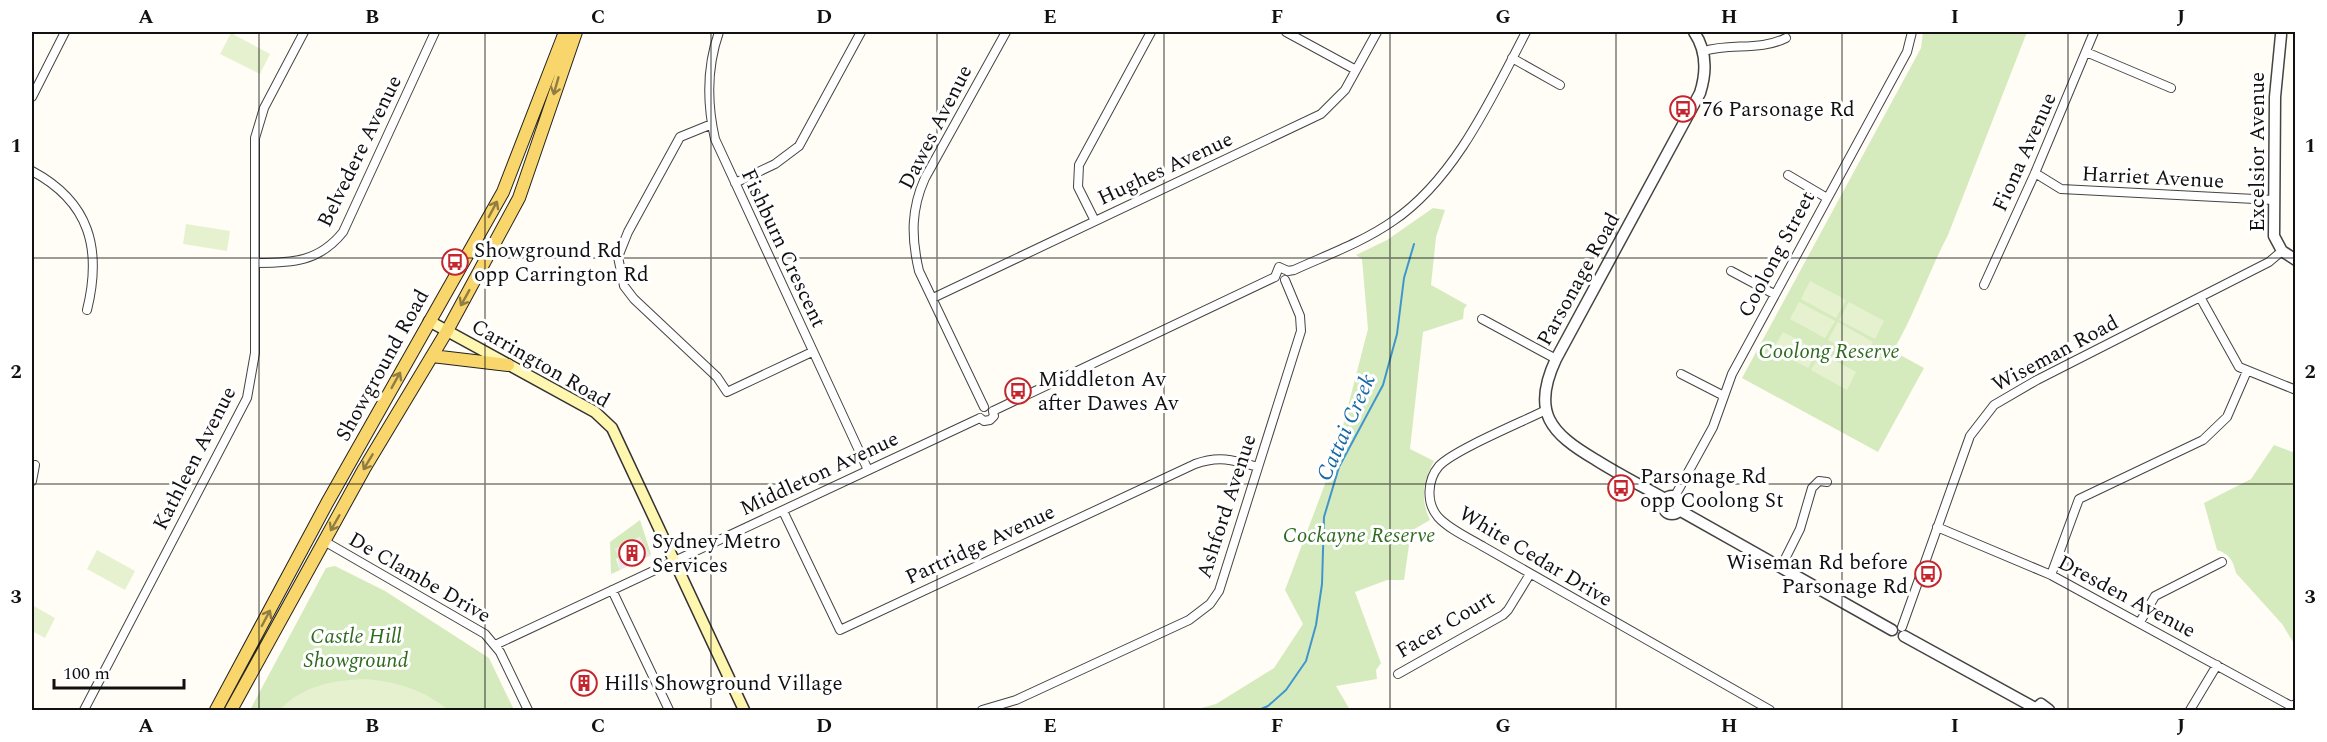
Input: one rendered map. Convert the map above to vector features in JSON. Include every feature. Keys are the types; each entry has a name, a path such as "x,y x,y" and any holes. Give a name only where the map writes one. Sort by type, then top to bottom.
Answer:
{"main road":[{"name":"Showground Road","path":"216,711 311,534 503,192 565,32"},
{"name":"Showground Road","path":"231,711 324,541 447,331 519,198 576,32"},
{"name":"Carrington Road","path":"429,321 595,412 612,428 744,711"},
{"path":"432,356 508,365"},
{"path":"311,534 324,541"}],"street":[{"path":"32,96 65,32"},
{"name":"Kathleen Avenue","path":"84,711 247,398 254,367 257,263 255,138 264,108 304,32"},
{"name":"Belvedere Avenue","path":"257,263 292,263 309,259 324,251 343,232 435,32"},
{"name":"Fishburn Crescent","path":"719,32 712,59 710,82 712,124 722,158 868,470"},
{"path":"735,183 775,164 799,146 861,32"},
{"name":"Dawes Avenue","path":"989,409 919,271 914,249 915,201 1006,32"},
{"path":"1095,221 1078,187 1079,165 1150,32"},
{"path":"1286,32 1356,70"},
{"name":"Hughes Avenue","path":"933,298 1321,114 1337,100 1377,32"},
{"path":"989,409 1275,277 1279,267 1288,271 1294,270 1375,232 1414,205 1449,167 1526,32"},
{"path":"1694,32 1704,51 1725,45 1771,44 1786,38"},
{"name":"Coolong Street","path":"1670,498 1713,427 1732,374 1907,52 1912,32"},
{"name":"Fiona Avenue","path":"1984,285 2035,173 2094,32"},
{"name":"Excelsior Avenue","path":"2282,33 2275,97 2274,236 2282,251 2295,260"},
{"name":"Parsonage Road","path":"1546,410 1546,381 1556,359 1700,93 1705,67 1704,51"},
{"path":"2086,52 2171,88"},
{"path":"1512,58 1560,85"},
{"path":"712,124 680,137 670,152 628,232 618,257 624,286 717,377 727,392 812,352"},
{"path":"32,171 48,180 76,205 83,222 92,245 94,279 87,310"},
{"name":"Harriet Avenue","path":"2035,173 2061,189 2274,200"},
{"path":"1788,175 1827,198"},
{"name":"Wiseman Road","path":"1899,631 1970,436 1994,405 2037,380 2269,262 2282,251"},
{"path":"1275,277 1280,281 1285,280 1288,271"},
{"path":"1731,271 1774,294"},
{"name":"Ashford Avenue","path":"982,711 1016,700 1189,620 1210,604 1219,591 1301,332 1300,316 1285,280"},
{"path":"2200,297 2236,363 2247,372 2295,390"},
{"path":"1482,319 1556,359"},
{"path":"2051,575 2079,499 2203,440 2227,417 2247,372"},
{"path":"1681,374 1724,396"},
{"name":"Middleton Avenue","path":"495,645 980,417 980,411 989,409"},
{"path":"1546,410 1557,432 1568,444 1680,502 1679,510 2035,709 2043,705 2049,711"},
{"name":"White Cedar Drive","path":"1546,410 1442,464 1432,480 1429,495 1435,513 1448,526 1770,711"},
{"name":"Partridge Avenue","path":"783,511 840,630 1195,464 1211,458 1226,458 1258,467"},
{"path":"32,481 35,465"},
{"path":"1781,567 1800,529 1812,488 1819,482 1827,482"},
{"name":"Dresden Avenue","path":"1937,527 2051,575 2291,706 2295,704"},
{"name":"De Clambe Drive","path":"324,541 473,625 495,645 528,711"},
{"path":"2140,622 2155,596 2222,562"},
{"name":"Facer Court","path":"1398,674 1503,615 1530,574"},
{"path":"612,590 669,711"},
{"path":"2190,711 2217,665"}],"shaded area":[{"name":"Sydney Metro Services","path":"641,537 650,556 620,570 615,549"}],"green space":[{"name":"Coolong Reserve","path":"1923,32 2027,32 1948,235 1893,351 1924,368 1878,452 1742,378 1921,48"},
{"path":"231,33 270,54 260,74 220,54"},
{"name":"Cockayne Reserve","path":"1433,208 1445,210 1436,237 1431,285 1467,305 1463,319 1423,332 1410,449 1434,461 1424,490 1425,505 1430,520 1411,531 1404,580 1387,580 1355,592 1381,663 1376,670 1377,679 1336,686 1350,710 1194,710 1216,704 1274,668 1303,624 1285,590 1334,460 1368,329 1362,259 1356,255 1387,240"},
{"path":"186,224 230,231 227,251 183,244"},
{"path":"1810,281 1846,300 1836,318 1801,299"},
{"path":"1799,302 1835,321 1825,338 1790,319"},
{"path":"1849,302 1884,321 1875,339 1839,320"},
{"path":"1838,322 1873,342 1863,359 1828,340"},
{"path":"1783,332 1818,351 1808,368 1773,349"},
{"path":"1821,353 1856,372 1847,390 1811,370"},
{"path":"2274,445 2295,453 2295,645 2282,624 2236,573 2230,558 2217,550 2204,503 2251,479"},
{"path":"640,520 650,556 640,537 615,549 619,557 616,559 620,570 611,574 610,542"},
{"path":"97,550 135,571 125,590 87,569"},
{"name":"Castle Hill Showground","path":"335,566 385,591 489,658 514,710 250,710 326,568"},
{"path":"32,605 55,618 45,638 32,631"},
{"path":"364,679 409,688 430,697 448,710 280,710 288,702 308,690 330,683"}],"waterway":[{"name":"Cattai Creek","path":"1259,710 1268,706 1286,690 1306,661 1316,625 1322,584 1324,517 1339,467 1383,385 1397,334 1404,278 1414,244"}],"place":[{"name":"76 Parsonage Rd","path":"1683,109"},
{"name":"Showground Rd opp Carrington Rd","path":"455,262"},
{"name":"Middleton Av after Dawes Av","path":"1018,391"},
{"name":"Parsonage Rd opp Coolong St","path":"1621,488"},
{"name":"Sydney Metro Services","path":"632,553"},
{"name":"Wiseman Rd before Parsonage Rd","path":"1928,574"},
{"name":"Hills Showground Village","path":"584,683"}]}
